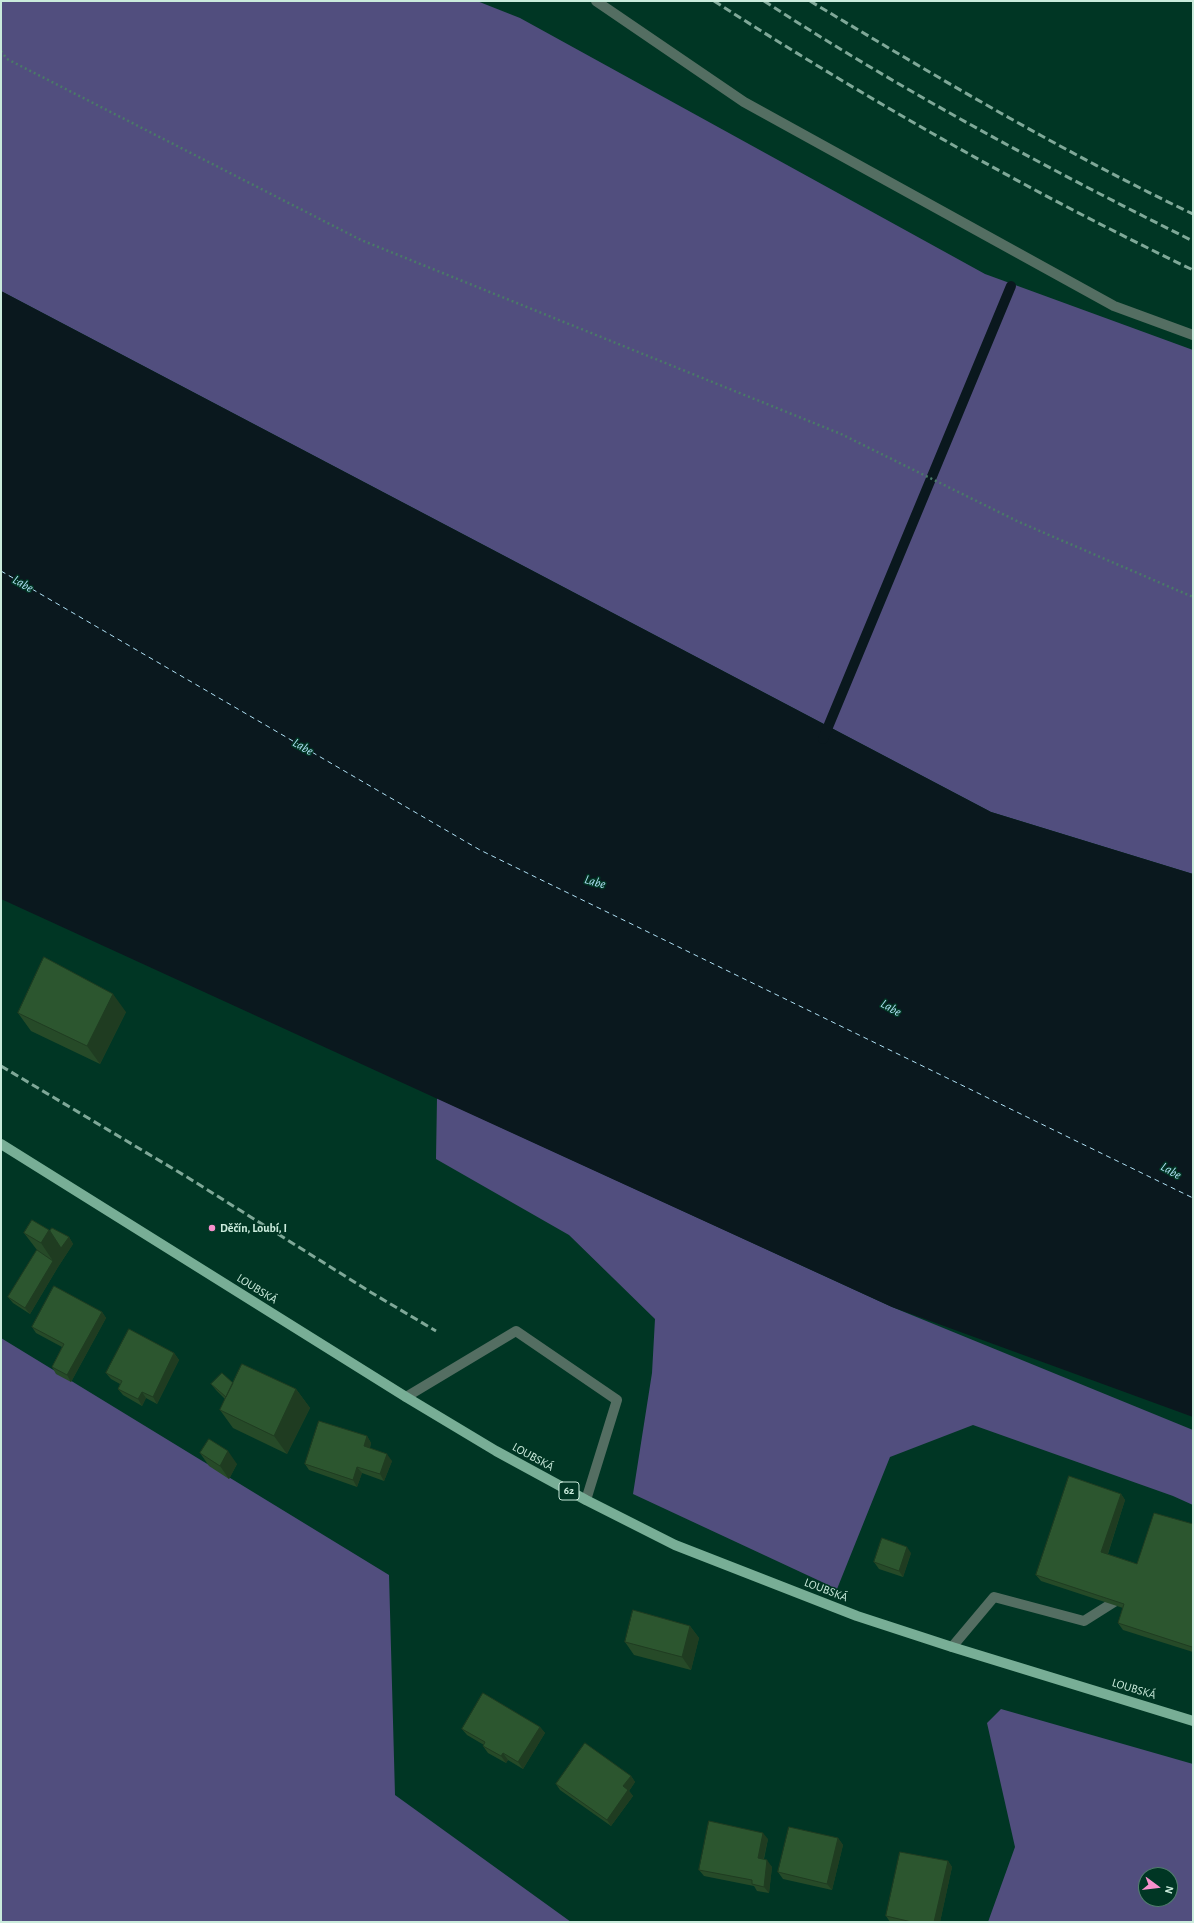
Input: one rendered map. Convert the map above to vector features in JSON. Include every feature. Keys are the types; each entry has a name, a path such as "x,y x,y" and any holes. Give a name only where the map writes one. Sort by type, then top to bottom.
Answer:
{"main road":[{"name":"LOUBSKÁ","path":"1,1144 406,1397 496,1451 586,1500 675,1545 857,1616 952,1647 1193,1721"}],"lane":[{"path":"596,1 744,102 1114,306 1193,335"},
{"path":"406,1397 516,1331 617,1400 586,1500"},
{"path":"952,1647 994,1598 1084,1621 1129,1592"}],"path":[{"path":"1,51 7,60 361,240 841,434 1019,522 1193,597"}],"shaded area":[{"path":"1,1 477,1 520,18 985,274 1193,350 1193,874 991,812 1,291"},
{"path":"437,1098 892,1307 1193,1430 1193,1505 1173,1496 973,1425 890,1457 837,1589 633,1494 652,1373 655,1319 569,1235 436,1159"},
{"path":"1,1338 389,1575 395,1795 571,1922 1,1922"},
{"path":"1001,1709 1193,1764 1193,1922 988,1922 1015,1847 987,1723"}],"water":[{"name":"Labe","path":"1,291 991,812 1193,874 1193,1417 892,1307 1,899"}],"building":[{"path":"44,957 113,994 87,1046 18,1013"},
{"path":"32,1220 49,1230 41,1243 24,1233"},
{"path":"52,1228 69,1237 61,1248 50,1231"},
{"path":"37,1250 53,1261 25,1308 8,1297"},
{"path":"54,1286 102,1312 67,1375 52,1367 64,1344 32,1327"},
{"path":"129,1329 174,1353 153,1397 142,1392 138,1399 118,1389 122,1381 106,1373"},
{"path":"242,1364 296,1389 274,1436 220,1410"},
{"path":"222,1373 233,1383 226,1397 211,1384"},
{"path":"319,1421 367,1436 364,1446 387,1454 380,1474 357,1467 353,1480 305,1464"},
{"path":"209,1439 228,1451 220,1466 200,1453"},
{"path":"1069,1476 1121,1494 1101,1552 1137,1564 1154,1513 1193,1524 1192,1647 1118,1623 1124,1604 1036,1575"},
{"path":"882,1538 907,1547 899,1571 874,1562"},
{"path":"633,1610 690,1626 682,1657 625,1642"},
{"path":"483,1693 540,1727 518,1762 503,1753 501,1756 483,1746 485,1742 462,1729"},
{"path":"585,1743 631,1776 623,1786 628,1790 607,1820 556,1784"},
{"path":"709,1821 763,1833 758,1858 767,1860 764,1887 752,1884 752,1880 699,1870"},
{"path":"789,1827 838,1838 827,1884 778,1872"},
{"path":"900,1852 948,1861 934,1922 912,1922 886,1916"}],"waterway":[{"path":"823,739 1011,286"}],"ferry route":[{"path":"1,571 480,850 1193,1198"}],"railway":[{"path":"714,1 831,74 949,143 1070,209 1193,270"},
{"path":"764,1 868,66 921,97 1083,185 1193,241"},
{"path":"810,1 951,85 1047,139 1193,214"},
{"path":"1,1066 187,1177 372,1293 436,1331"}],"place":[{"name":"Děčín, Loubí, I","path":"212,1228"}]}
